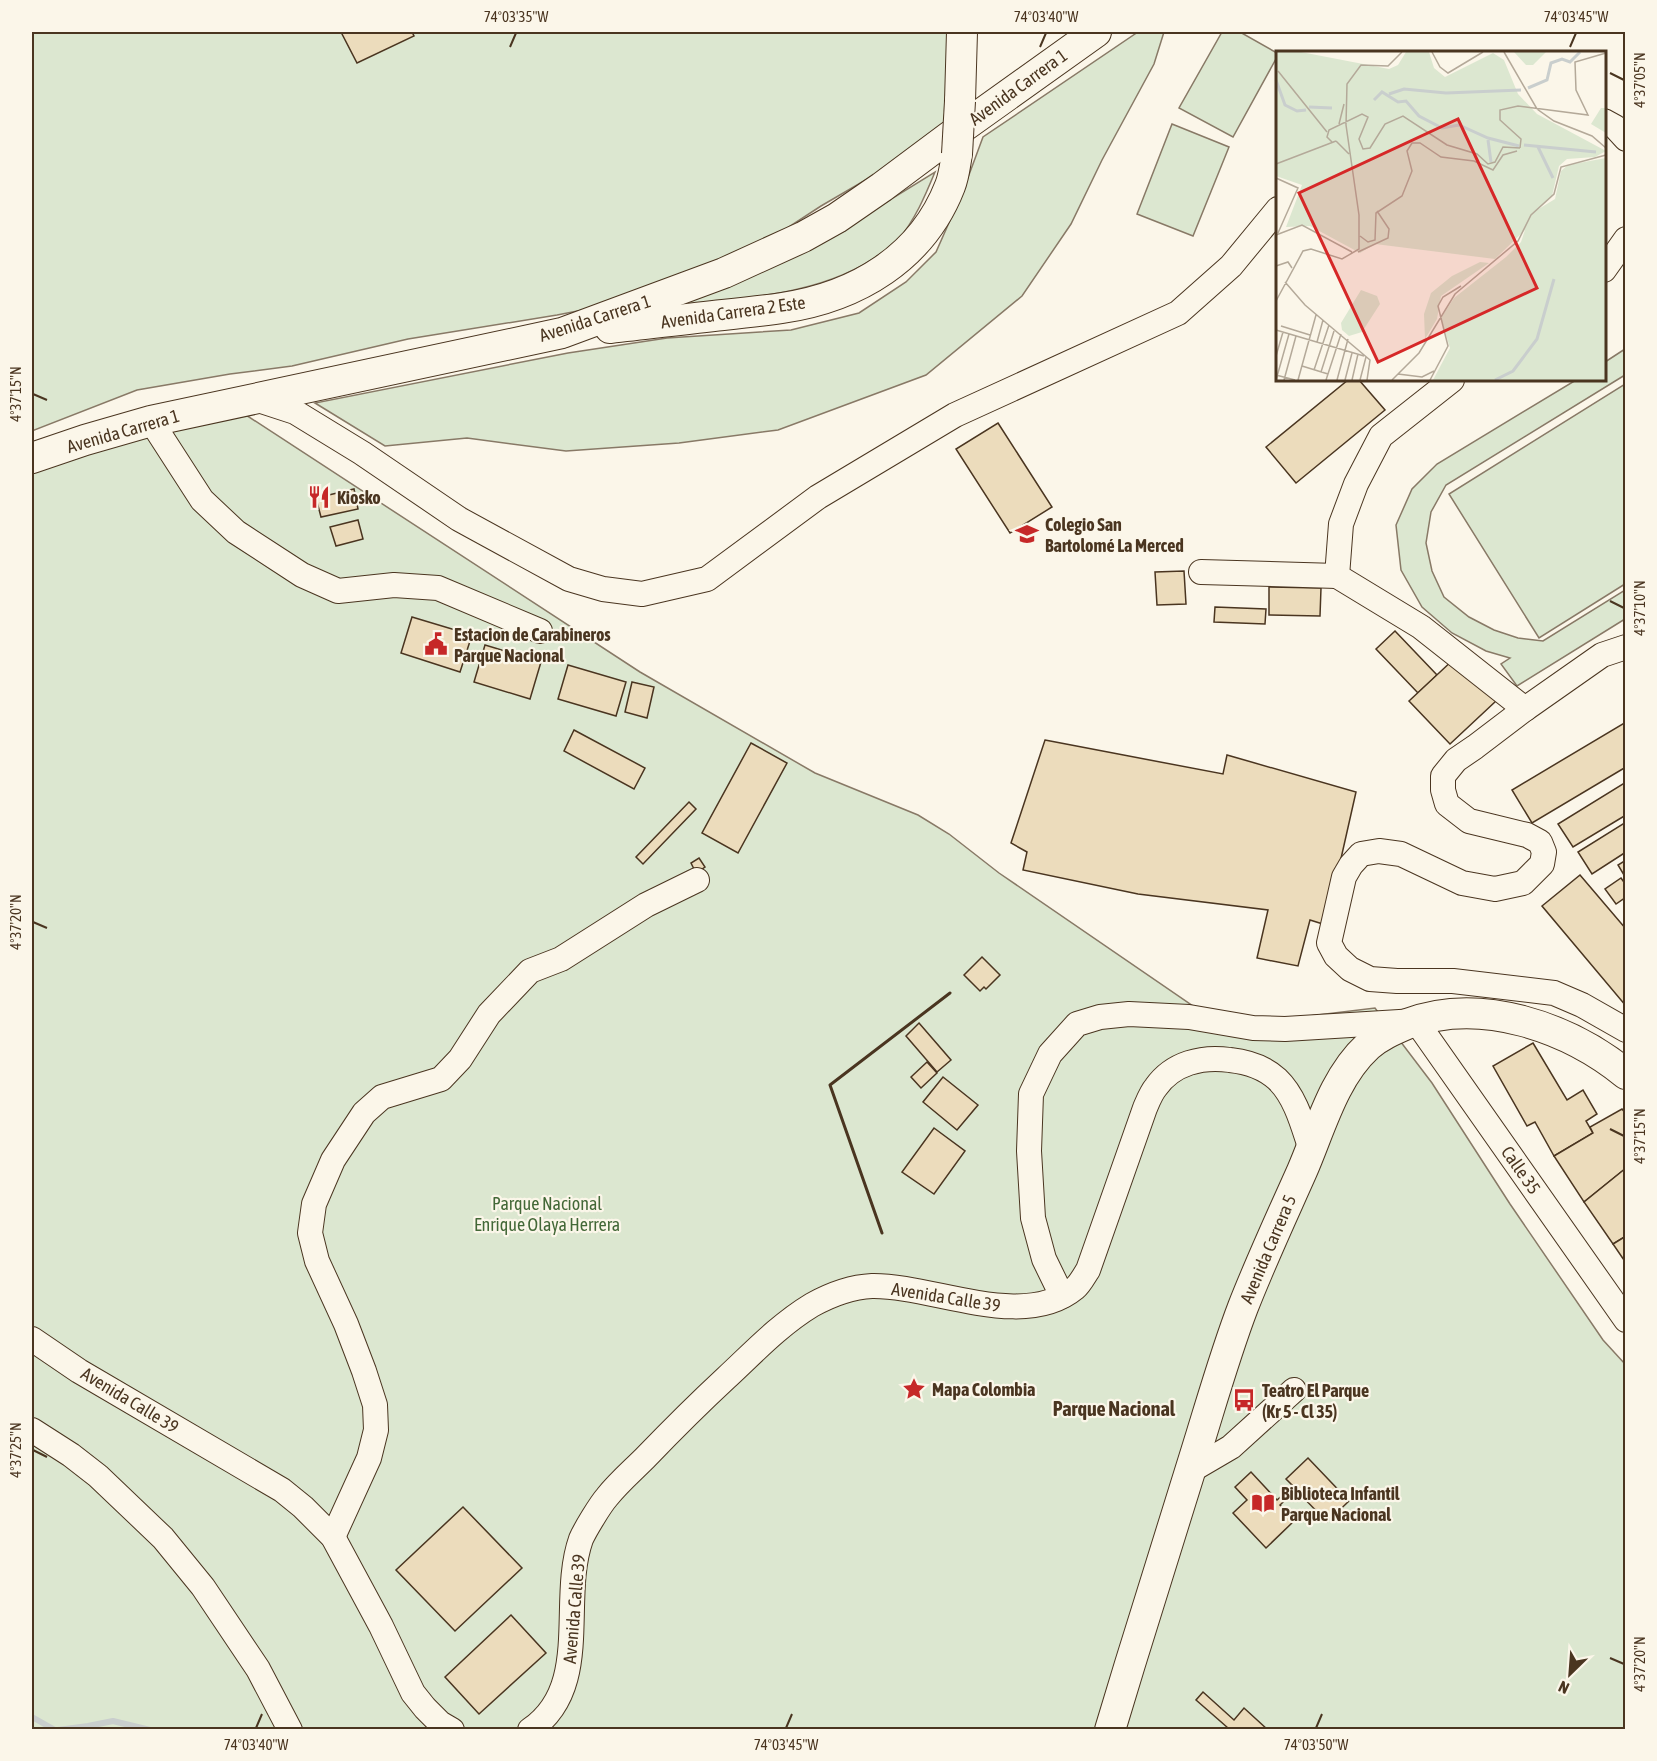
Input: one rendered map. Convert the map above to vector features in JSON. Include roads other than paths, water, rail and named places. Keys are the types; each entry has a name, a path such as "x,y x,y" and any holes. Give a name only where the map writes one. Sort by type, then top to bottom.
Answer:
{"main road":[{"name":"Avenida Carrera 2 Este","path":"562,333 783,308 838,294 880,273 899,259 932,222 951,183 957,154 962,32"},
{"name":"Avenida Carrera 1","path":"32,458 151,421 562,333 724,273 768,254 837,218 882,188 1096,32"},
{"name":"Avenida Carrera 5","path":"1110,1730 1243,1307 1330,1103 1354,1061 1369,1045 1389,1031 1416,1021 1436,1015 1491,1014 1521,1020 1551,1030 1586,1048 1626,1074"}],"street":[{"path":"1606,122 1615,127 1626,139"},
{"path":"255,399 295,412 362,453 459,519 569,579 603,589 642,594 707,579 818,497 955,415 1178,313 1231,266 1276,211"},
{"path":"1606,269 1626,239"},
{"path":"1337,576 1341,524 1356,484 1381,436 1451,381"},
{"path":"151,421 202,500 236,532 302,575 338,591 394,585 438,588 540,631"},
{"path":"1201,572 1337,576 1421,627 1525,709"},
{"path":"1626,647 1602,655 1525,709 1456,760 1443,776 1443,790 1447,804 1469,821 1527,835 1540,842 1544,852 1542,864 1523,884 1495,889 1462,883 1401,854 1379,851 1361,854 1344,877 1329,943 1336,956 1350,969 1370,979 1453,981 1554,993 1582,1005 1626,1030"},
{"path":"333,1537 369,1458 376,1430 375,1405 364,1371 346,1324 316,1261 310,1233 314,1204 333,1160 364,1113 382,1097 441,1079 460,1059 489,1014 530,971 561,959 646,905 697,880"},
{"path":"1062,1296 1044,1259 1034,1218 1029,1151 1031,1094 1050,1054 1077,1024 1100,1017 1130,1014 1189,1017 1253,1028 1285,1029 1416,1021"},
{"name":"Calle 35","path":"1416,1021 1626,1320"},
{"name":"Avenida Calle 39","path":"530,1730 551,1710 568,1672 575,1566 581,1539 605,1498 692,1410 787,1322 814,1304 844,1290 872,1286 916,1290 987,1305 1021,1307 1051,1302 1076,1287 1088,1270 1145,1108 1155,1088 1168,1075 1193,1061 1217,1058 1246,1062 1263,1069 1278,1080 1293,1101 1311,1150"},
{"name":"Avenida Calle 39","path":"32,1339 79,1371 282,1490 303,1507 333,1537 381,1626 413,1693 440,1723 452,1730"},
{"path":"1190,1471 1231,1447 1294,1390"},
{"path":"32,1430 98,1476 163,1538 222,1614 258,1669 290,1730"}],"waterway":[{"path":"32,1717 55,1730"},
{"path":"58,1730 113,1721 150,1730"}],"place":[{"name":"Kiosko","path":"319,497"},
{"name":"Colegio San Bartolomé La Merced","path":"1027,534"},
{"name":"Estacion de Carabineros Parque Nacional","path":"436,644"},
{"name":"Mapa Colombia","path":"914,1389"},
{"name":"Teatro El Parque (Kr 5 - Cl 35)","path":"1244,1400"},
{"name":"Biblioteca Infantil Parque Nacional","path":"1263,1503"}],"district":[{"name":"Parque Nacional","path":"1114,1408"}],"park label":[{"name":"Parque Nacional Enrique Olaya Herrera","path":"547,1213"}]}
